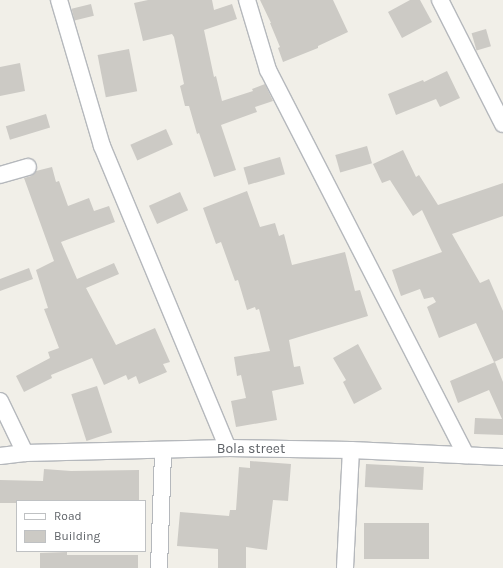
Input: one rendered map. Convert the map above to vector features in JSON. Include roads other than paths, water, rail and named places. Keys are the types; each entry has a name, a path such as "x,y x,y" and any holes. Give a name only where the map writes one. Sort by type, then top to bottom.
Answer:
{"street":[{"path":"58,0 102,146 228,448"},
{"path":"247,0 268,70 466,455"},
{"path":"440,0 503,124"},
{"path":"0,175 28,167"},
{"path":"0,401 25,453"},
{"name":"Bola street","path":"0,456 25,453 163,451 228,448 351,450 503,457"},
{"path":"345,568 351,450"},
{"path":"159,568 163,451"}]}
